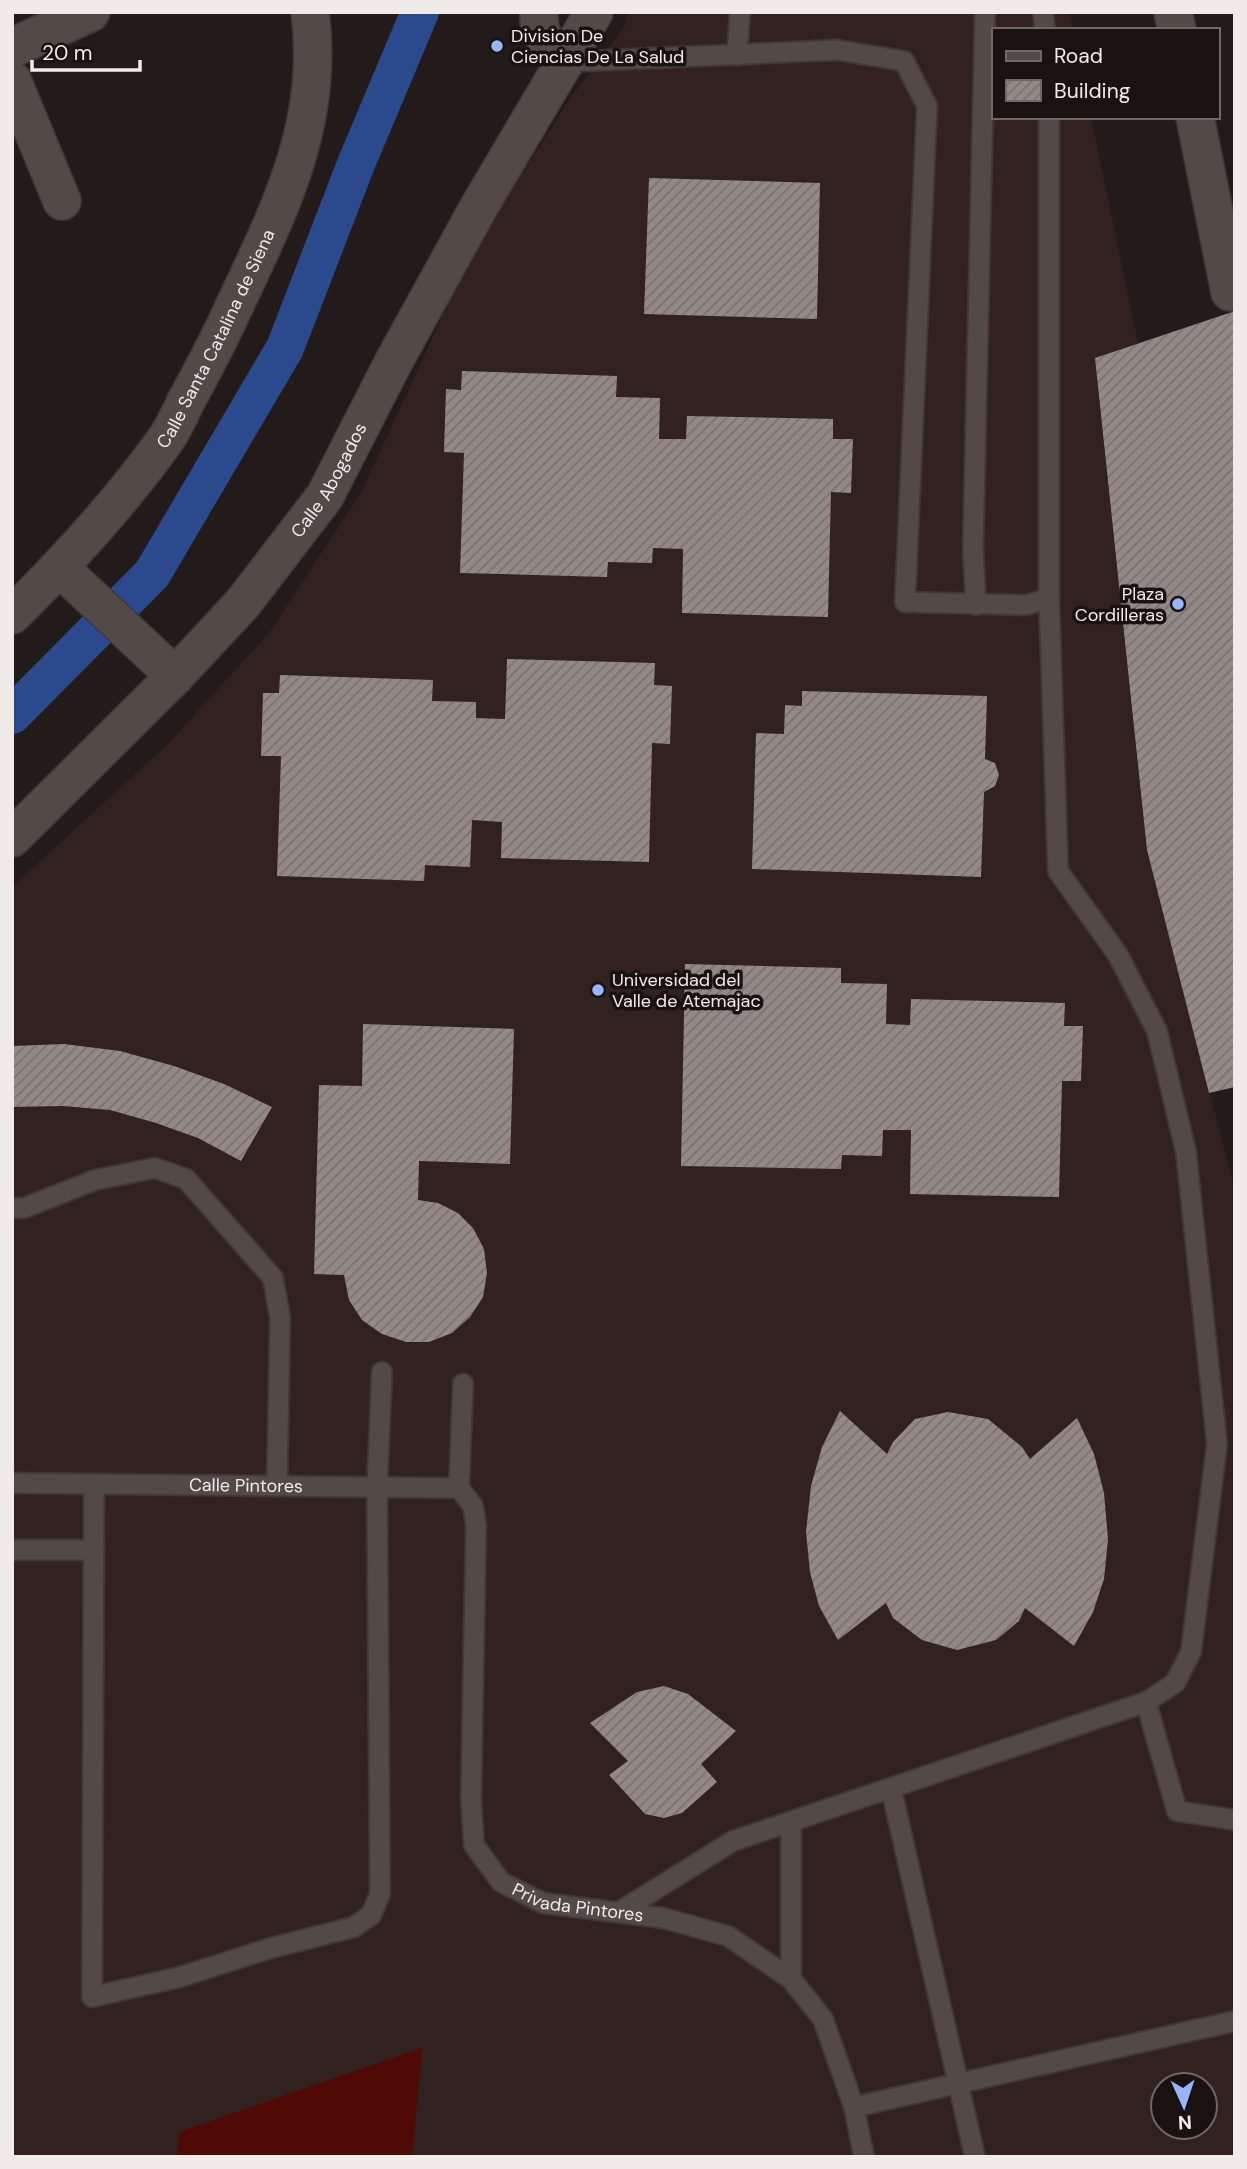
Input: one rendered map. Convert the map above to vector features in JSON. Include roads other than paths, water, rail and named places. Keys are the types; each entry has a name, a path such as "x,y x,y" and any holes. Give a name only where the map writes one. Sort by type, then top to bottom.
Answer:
{"street":[{"path":"12,48 90,12"},
{"name":"Calle Santa Catalina de Siena","path":"12,615 60,568 111,510 167,436 212,353 282,204 305,130 313,79 310,12"},
{"path":"539,12 538,26 544,41 552,52 565,62"},
{"name":"Calle Abogados","path":"12,838 162,664 243,603 325,496 394,361 480,205 594,12"},
{"path":"12,80 62,201"},
{"path":"1196,119 1223,191 1230,292"},
{"path":"60,568 162,664"}],"lane":[{"path":"737,55 740,12"},
{"path":"976,605 973,550 989,57 985,12"},
{"path":"565,62 837,51 904,61 927,106 905,602 1026,605 1049,598"},
{"path":"619,1912 733,1841 1146,1702 1175,1683 1191,1652 1217,1444 1186,1152 1157,1031 1118,955 1058,871 1049,598 1049,119"},
{"path":"12,1208 24,1208 95,1180 155,1168 186,1179 273,1278 280,1318 277,1486"},
{"path":"94,1484 92,1997 180,1977 271,1948 354,1927 371,1916 380,1894 377,1487 382,1372"},
{"path":"459,1488 463,1384"},
{"name":"Calle Pintores","path":"12,1483 459,1488"},
{"name":"Privada Pintores","path":"459,1488 473,1506 476,1525 471,1799 474,1845 501,1882 542,1903 663,1918 728,1936 791,1979 823,2019 854,2107 864,2157"},
{"path":"12,1550 94,1550"},
{"path":"1146,1702 1177,1811 1235,1819"},
{"path":"891,1788 975,2157"},
{"path":"791,1822 791,1979"},
{"path":"854,2107 1235,2021"}],"waterway":[{"path":"12,715 152,574 285,348 356,164 420,12"}],"place":[{"name":"Division De Ciencias De La Salud","path":"497,46"},
{"name":"Plaza Cordilleras","path":"1178,604"},
{"name":"Universidad del Valle de Atemajac","path":"598,990"}]}
